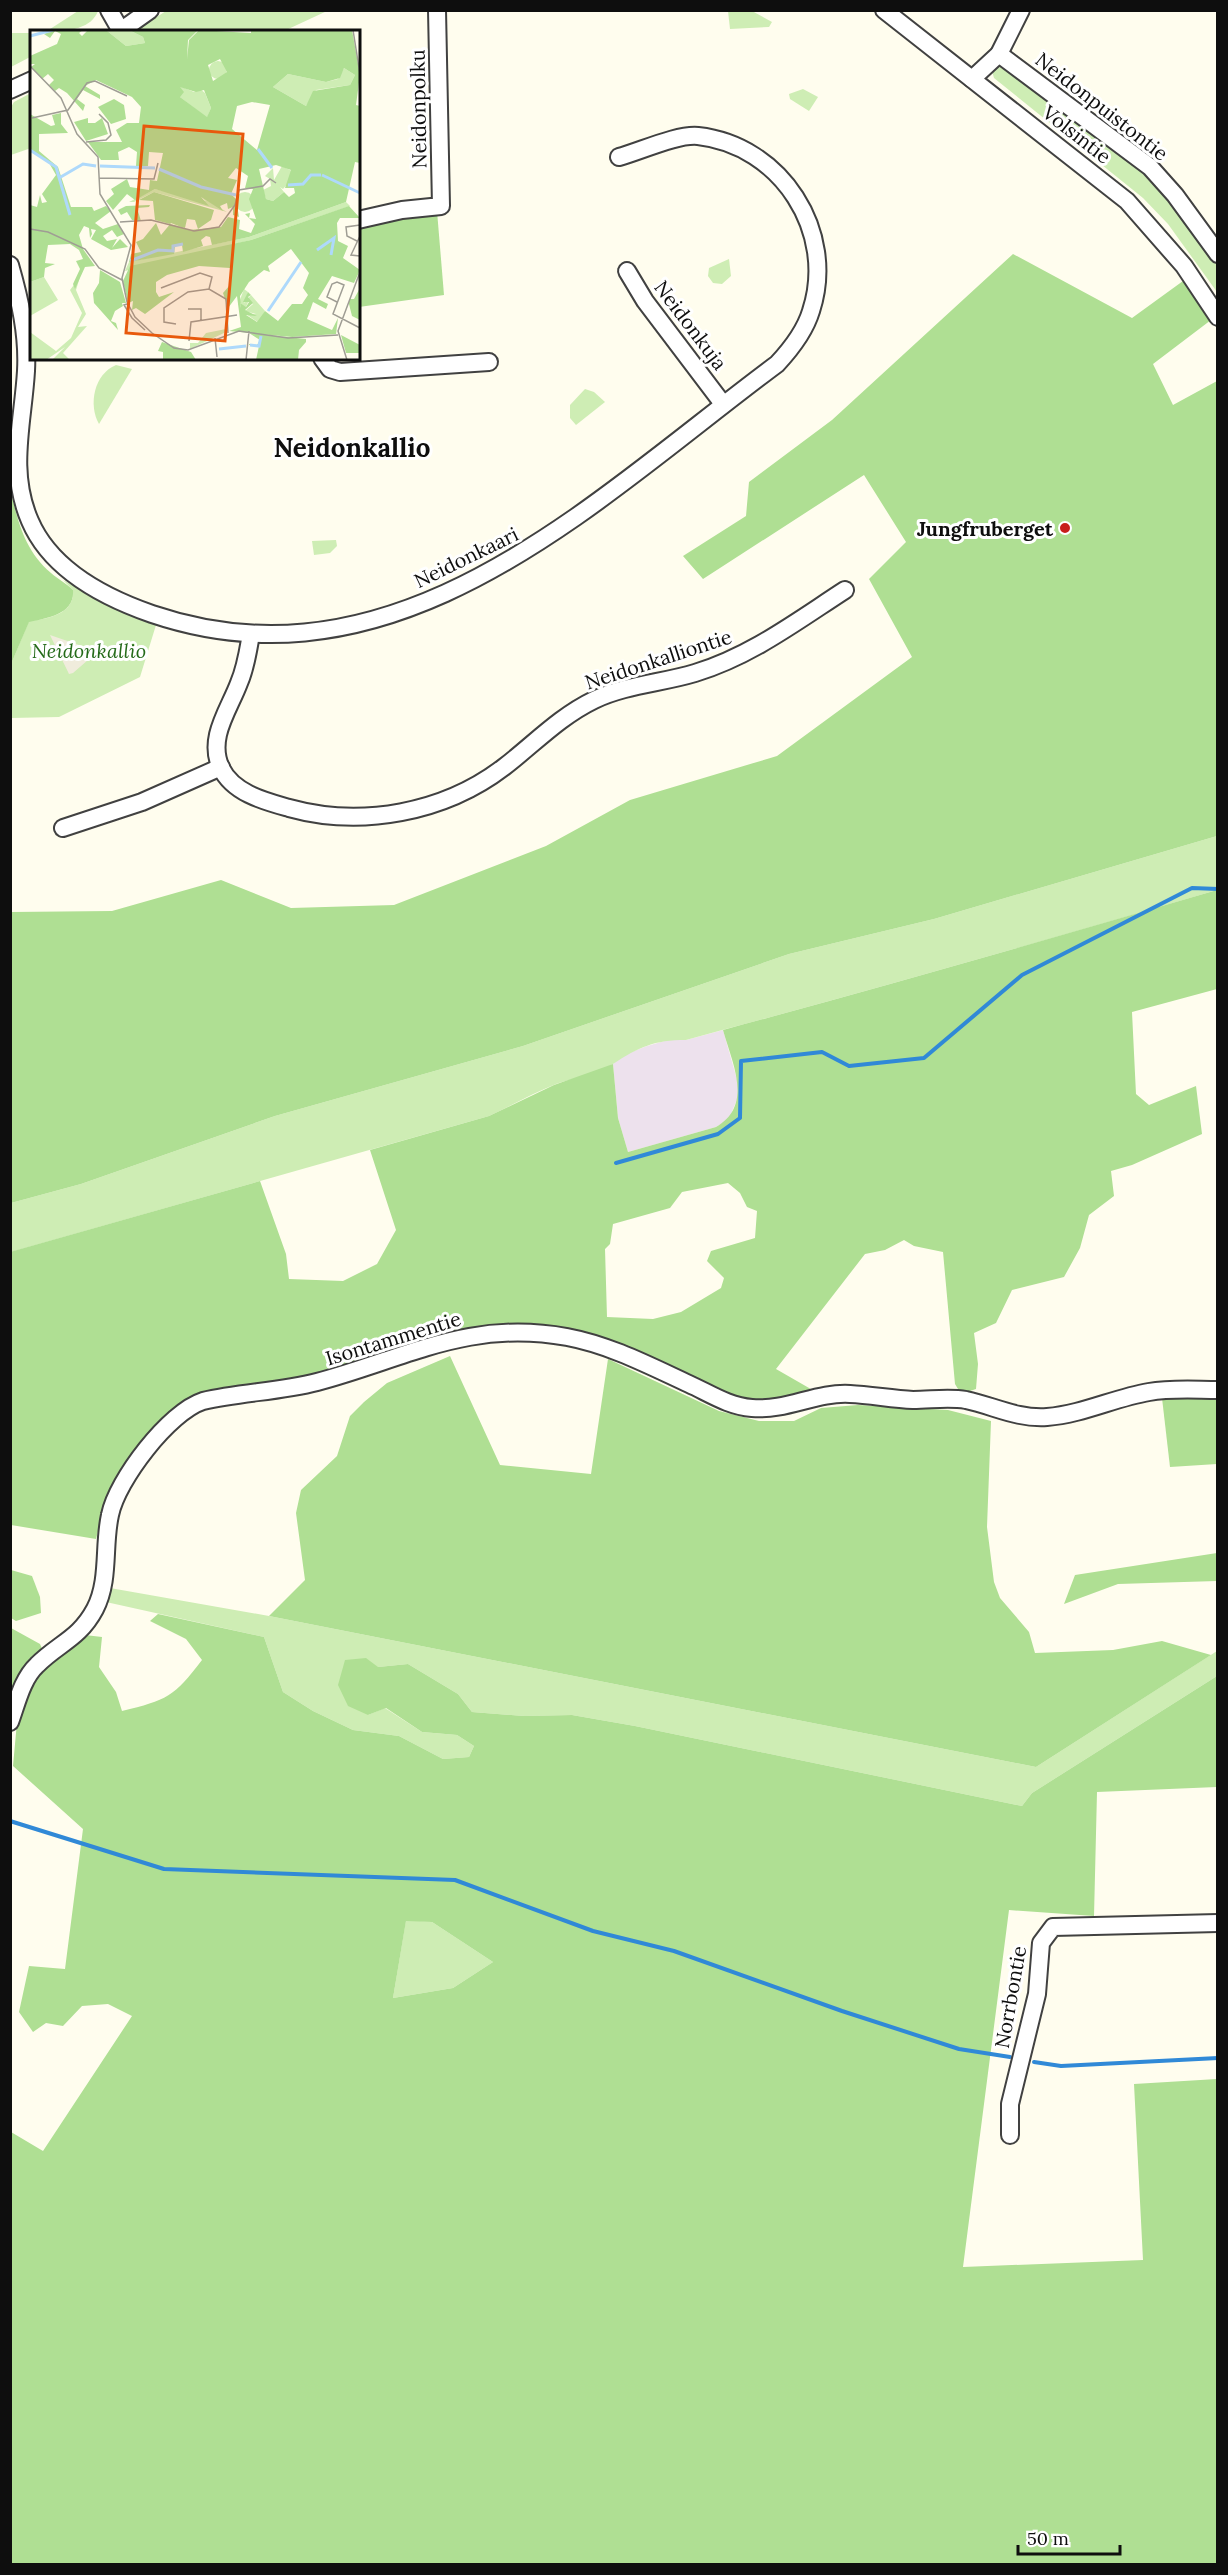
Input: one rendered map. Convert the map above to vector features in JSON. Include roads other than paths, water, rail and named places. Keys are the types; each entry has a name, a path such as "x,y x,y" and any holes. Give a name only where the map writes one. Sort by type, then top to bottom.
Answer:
{"street":[{"path":"109,10 119,30"},
{"path":"121,30 150,10"},
{"name":"Neidonpolku","path":"360,220 402,210 441,206 436,10"},
{"name":"Volsintie","path":"885,10 1127,201 1184,266 1218,317"},
{"path":"972,79 999,54 1020,10"},
{"name":"Neidonpuistontie","path":"999,54 1150,167 1175,195 1218,254"},
{"path":"10,90 30,81"},
{"name":"Neidonkaari","path":"10,265 20,298 26,369 16,470 21,498 40,540 66,570 83,582 136,608 205,629 251,634 293,634 342,628 432,600 533,548 777,364 789,351 809,318 818,282 816,247 806,214 792,190 773,168 739,147 698,136 690,136 619,157"},
{"name":"Neidonkuja","path":"627,271 645,301 723,404"},
{"path":"323,360 330,369 340,372 489,362"},
{"name":"Neidonkalliontie","path":"221,767 229,782 245,792 309,814 374,816 431,805 480,783 503,768 550,727 596,699 696,673 735,658 784,631 845,590"},
{"path":"63,828 142,802 221,767 217,755 218,734 246,663 251,634"},
{"name":"Isontammentie","path":"10,1722 20,1694 35,1666 56,1648 69,1642 94,1610 104,1580 111,1512 134,1468 168,1424 191,1405 202,1401 314,1383 459,1337 529,1333 601,1345 684,1381 724,1402 749,1408 788,1407 827,1395 846,1393 898,1399 966,1400 1018,1416 1042,1417 1067,1415 1151,1391 1218,1390"},
{"name":"Norrbontie","path":"1010,2135 1010,2104 1037,1994 1041,1942 1053,1927 1218,1923"}],"waterway":[{"path":"616,1163 718,1134 740,1118 741,1061 822,1052 849,1066 924,1058 1022,975 1192,888 1218,889"},
{"path":"10,1821 164,1869 455,1880 593,1931 674,1951 842,2011 959,2049 1010,2057"},
{"path":"1034,2062 1061,2066 1218,2058"}],"place":[{"name":"Jungfruberget","path":"1065,528"}],"district":[{"name":"Neidonkallio","path":"352,447"}]}
